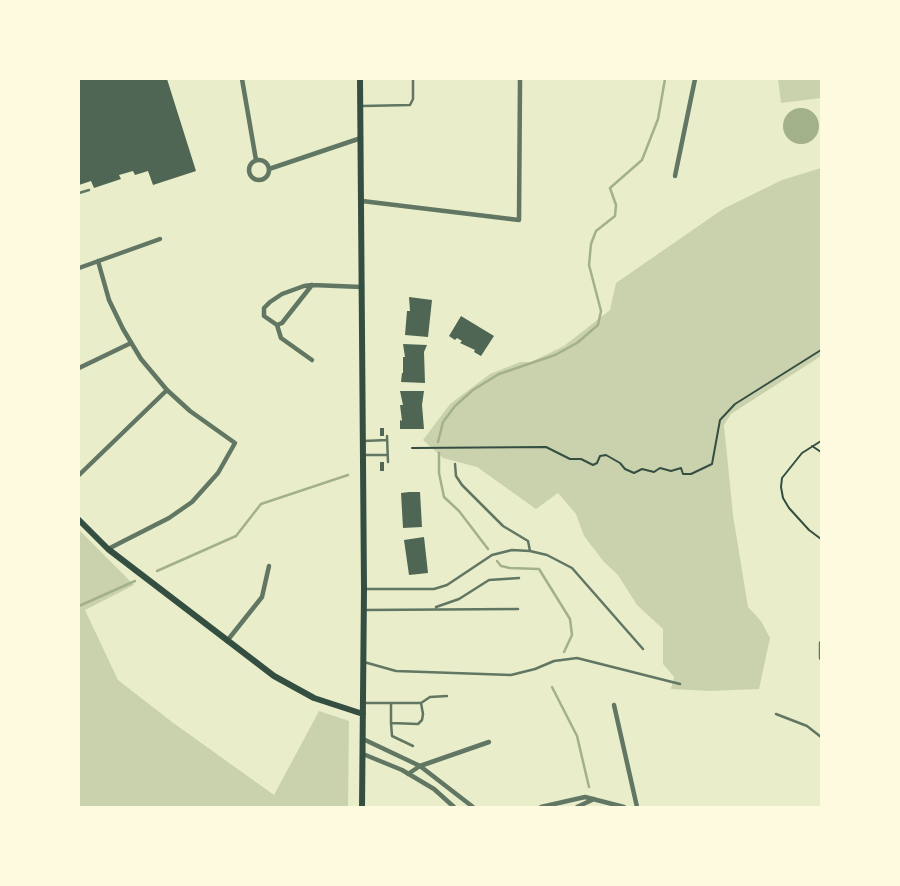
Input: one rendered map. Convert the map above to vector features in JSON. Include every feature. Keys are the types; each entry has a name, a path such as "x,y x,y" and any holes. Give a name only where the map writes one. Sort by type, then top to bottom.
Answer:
{"main road":[{"path":"360,79 364,589 362,807"},
{"path":"79,520 108,549 286,684 314,698 363,714"}],"street":[{"path":"242,79 256,160"},
{"path":"362,201 519,220 520,79"},
{"path":"675,176 695,79"},
{"path":"256,160 249,165 251,177 259,180 263,179 269,168 361,138"},
{"path":"256,160 267,163 269,168"},
{"path":"79,268 160,239"},
{"path":"98,261 109,300 131,343 167,390 203,422 235,443 218,472 192,502 169,518 108,549"},
{"path":"277,325 289,318 312,285"},
{"path":"312,360 281,338 277,325 264,316 264,308 282,294 304,286 362,287"},
{"path":"79,368 131,343"},
{"path":"79,475 167,390"},
{"path":"227,641 262,597 269,566"},
{"path":"821,643 821,658"},
{"path":"614,705 637,807"},
{"path":"363,739 420,766 473,807"},
{"path":"408,774 420,766 489,742"},
{"path":"363,754 408,774 434,789 454,807"},
{"path":"540,807 585,797 624,807"},
{"path":"577,807 594,800"}],"lane":[{"path":"361,106 410,105 413,99 413,79"},
{"path":"79,193 89,190"},
{"path":"388,436 388,462"},
{"path":"363,441 388,440"},
{"path":"363,455 388,455"},
{"path":"455,464 456,476 462,486 503,526 528,541 530,551"},
{"path":"364,589 434,588 447,585 492,555 512,550 530,551 547,555 572,568 644,649"},
{"path":"433,609 459,599 489,580 519,578"},
{"path":"364,610 518,608"},
{"path":"364,662 396,671 511,675 535,669 554,660 577,658 680,684"},
{"path":"363,702 391,704 421,703 430,698 447,696"},
{"path":"391,723 418,724 422,720 423,714 421,703"},
{"path":"391,704 392,736 413,746"},
{"path":"776,714 807,726 821,737"}],"path":[{"path":"412,448 546,447 570,459 581,459 593,465 597,464 600,456 606,455 620,463 625,469 634,472 642,468 654,472 660,468 671,471 681,468 683,474 691,474 712,464 720,420 734,404 821,350"},
{"path":"821,441 802,453 782,478 781,487 789,508 809,530 821,539"},
{"path":"812,446 821,452"}],"shaded area":[{"path":"778,79 821,79 821,98 781,103"},
{"path":"801,108 808,109 814,113 818,119 818,133 814,139 808,143 801,144 794,143 788,139 784,133 783,126 784,119 788,113 794,109"},
{"path":"821,168 821,356 731,414 724,425 733,515 748,607 761,621 770,638 759,689 710,691 671,689 674,677 663,664 663,629 637,605 618,575 604,562 584,536 576,514 558,493 536,509 477,467 443,458 423,440 450,404 490,374 520,362 531,362 564,346 610,310 616,283 723,209 782,180"},
{"path":"79,530 134,585 85,610 118,680 172,722 274,795 319,711 349,721 348,807 79,807"}],"building":[{"path":"79,79 167,79 196,171 153,185 148,171 135,175 133,171 119,175 121,179 94,188 91,181 79,185"},
{"path":"409,297 432,300 428,337 405,335 407,311 410,311"},
{"path":"461,316 494,336 481,356 474,352 475,350 460,343 462,341 457,338 455,340 449,336"},
{"path":"403,344 427,345 424,352 425,383 401,382 403,357 405,357"},
{"path":"400,391 424,391 422,405 424,429 400,429 400,420 402,421 400,405 403,405"},
{"path":"380,428 384,428 384,436 380,436"},
{"path":"380,462 384,462 384,471 380,471"},
{"path":"420,492 422,527 403,528 401,493"},
{"path":"424,537 428,573 409,575 404,540"}],"waterway":[{"path":"438,442 443,422 455,406 473,390 499,374 555,355 577,343 598,325 601,311 589,265 591,244 596,231 615,216 616,205 610,188 642,160 658,119 665,79"},
{"path":"439,453 439,473 444,497 459,511 488,549"},
{"path":"157,571 236,536 261,504 348,475"},
{"path":"497,561 501,566 510,568 539,569 570,619 572,635 564,652"},
{"path":"79,606 135,581"},
{"path":"552,687 577,736 589,787"}]}
